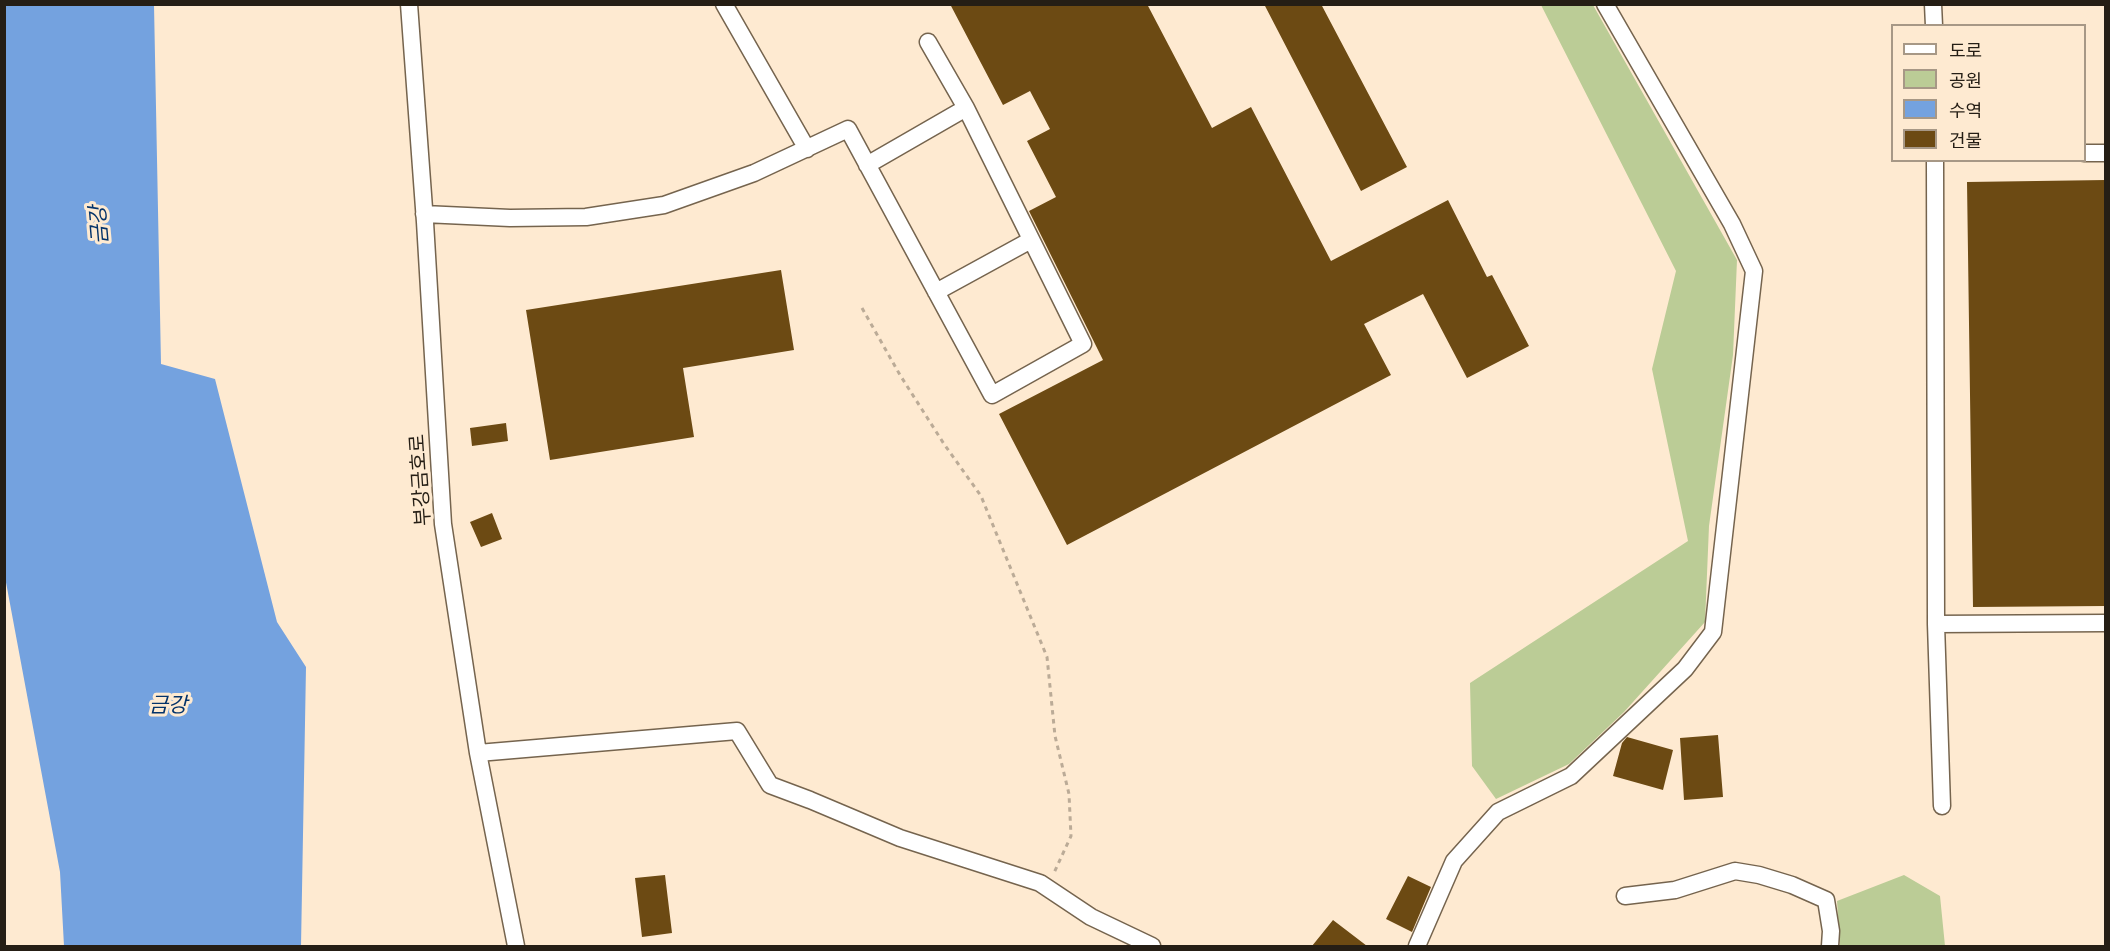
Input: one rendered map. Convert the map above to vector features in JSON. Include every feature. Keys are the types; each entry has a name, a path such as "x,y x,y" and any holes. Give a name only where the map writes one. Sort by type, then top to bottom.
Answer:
{"street":[{"name":"부강금호로","path":"409,4 443,524 478,753 516,946"},
{"path":"724,4 807,149"},
{"path":"1417,946 1454,861 1498,812 1571,776 1685,669 1713,632 1754,271 1732,224 1605,4"},
{"path":"1933,4 1934,24"},
{"path":"424,214 510,218 586,217 664,205 754,173 848,129 992,395 1083,344 966,108 928,42"},
{"path":"867,165 966,108"},
{"path":"2086,153 2106,153"},
{"path":"1935,162 1936,624 1942,806"},
{"path":"936,292 1031,240"},
{"path":"1936,624 2106,623"},
{"path":"478,753 737,731 770,785 900,838 1040,883 1091,917 1152,946"},
{"path":"1625,896 1675,890 1735,871 1760,875 1792,885 1826,900 1831,931 1830,946"}],"path":[{"path":"862,308 900,375 944,444 981,496 1047,657 1055,736 1069,794 1071,836 1048,888"}],"green space":[{"path":"1541,5 1593,5 1737,260 1733,355 1709,526 1705,622 1624,712 1569,764 1496,799 1472,766 1470,683 1688,541 1652,369 1676,271"},
{"path":"1904,875 1940,896 1945,946 1840,946 1837,901"}],"water":[{"name":"금강","path":"4,5 154,5 161,364 215,379 277,622 306,667 301,946 64,946 60,872 5,577"}],"building":[{"path":"950,4 1147,4 1212,128 1251,107 1331,261 1448,200 1487,277 1492,275 1529,346 1467,378 1423,294 1364,324 1391,375 1067,545 999,414 1103,360 1029,211 1056,197 1027,141 1050,129 1030,91 1003,105"},
{"path":"1264,4 1321,4 1407,167 1361,191"},
{"path":"2106,180 2106,606 1973,607 1967,182"},
{"path":"781,270 794,350 683,368 694,437 550,460 526,310"},
{"path":"506,423 508,441 472,446 470,428"},
{"path":"492,513 502,539 481,547 470,522"},
{"path":"1718,735 1723,797 1684,800 1680,738"},
{"path":"1627,737 1673,750 1663,790 1613,776 1622,743"},
{"path":"665,875 672,933 642,937 635,878"},
{"path":"1408,876 1431,887 1412,932 1386,919"},
{"path":"1333,920 1367,946 1312,946"}]}
